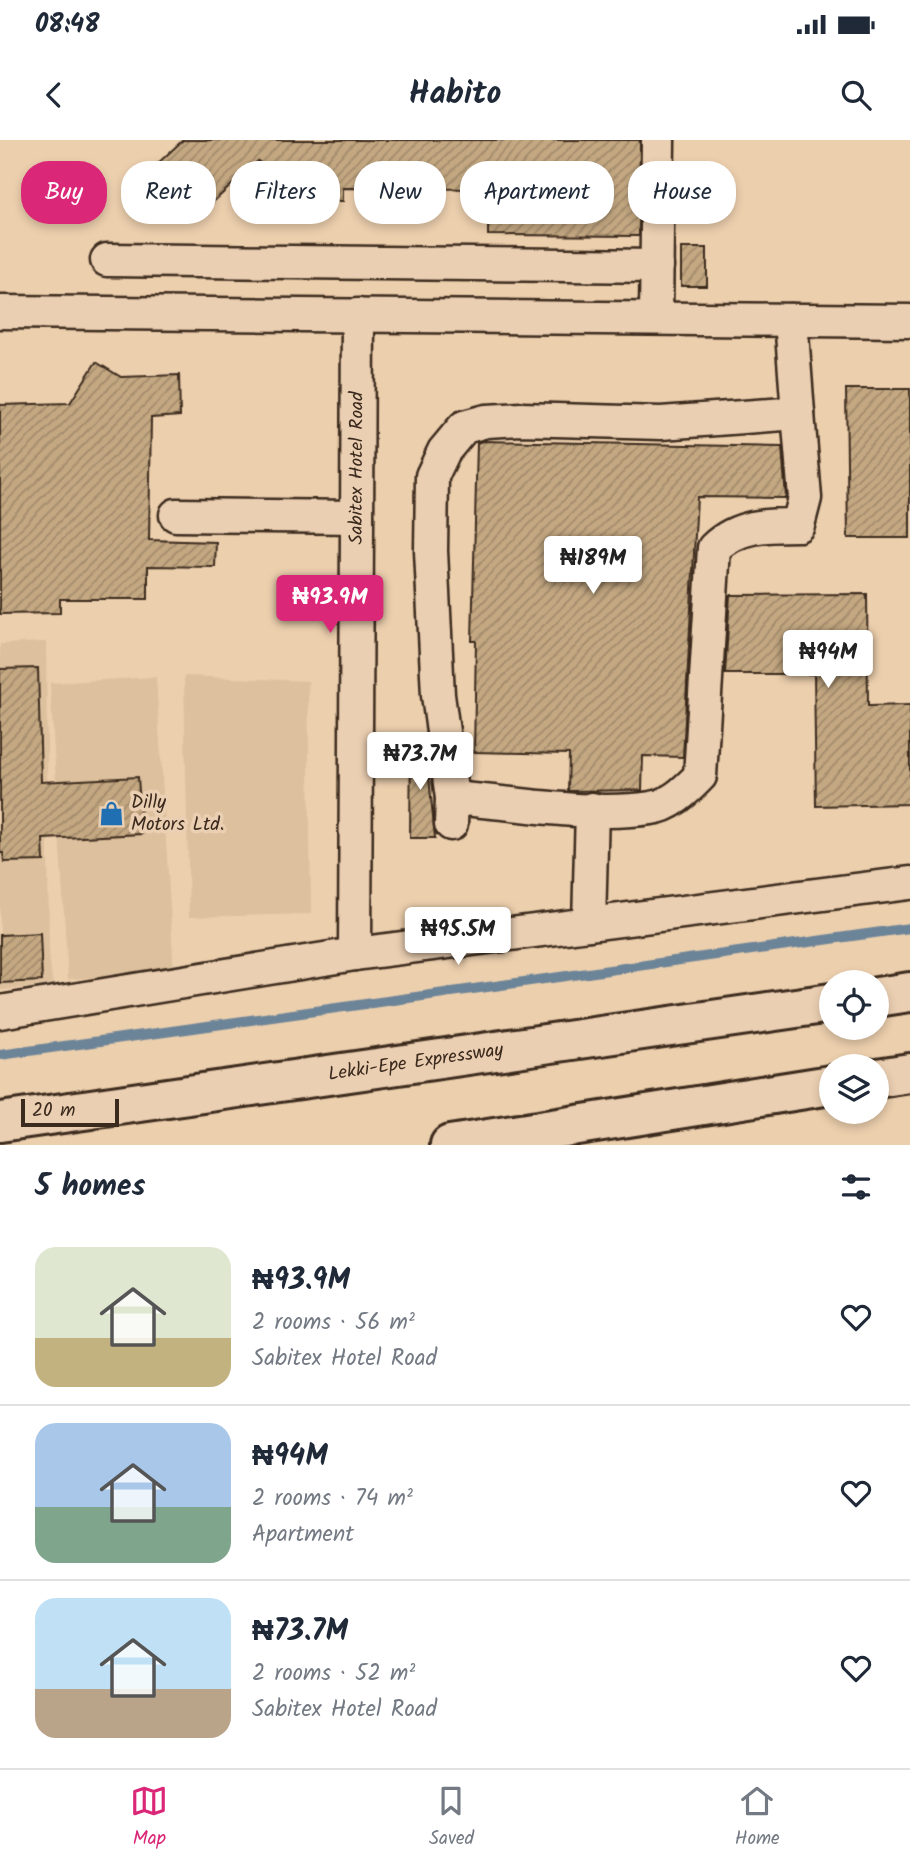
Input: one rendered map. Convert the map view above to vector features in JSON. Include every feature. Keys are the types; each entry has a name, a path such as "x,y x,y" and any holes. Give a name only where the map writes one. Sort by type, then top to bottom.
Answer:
{"highway":[{"path":"889,995 910,992"},
{"name":"Lekki-Epe Expressway","path":"0,1122 819,1005"},
{"path":"889,1076 910,1073"},
{"path":"450,1145 534,1138 819,1087"}],"street":[{"path":"656,318 658,140"},
{"path":"107,260 657,266"},
{"path":"0,312 910,321"},
{"name":"Sabitex Hotel Road","path":"355,954 358,316"},
{"path":"791,320 805,498 798,525 761,525 729,534 714,548 700,776 682,794 654,808 452,811 438,695 431,551 432,476 444,451 464,428 485,421 521,419 661,423 798,413"},
{"path":"176,515 356,517"},
{"path":"589,924 592,809"},
{"path":"0,1012 355,954 910,883"}],"shaded area":[{"path":"46,642 49,956 53,986 0,990 0,644"},
{"path":"184,676 308,681 311,914 189,917"},
{"name":"Dilly Motors Ltd.","path":"156,677 174,973 68,979 50,683"}],"building":[{"path":"183,140 640,140 640,161 628,161 628,224 639,224 639,236 488,235 488,224 614,224 614,161 460,161 460,189 446,189 446,161 354,161 354,188 343,188 343,201 340,201 340,161 230,161 230,187 216,199 216,161 160,161"},
{"path":"681,248 707,248 707,286 681,286"},
{"path":"96,362 121,377 179,375 180,416 151,418 149,540 216,542 215,567 148,566 148,599 60,599 60,613 0,614 0,405 70,403"},
{"path":"846,389 910,389 910,538 848,538"},
{"path":"477,443 782,447 786,498 697,497 683,757 643,756 642,790 568,791 569,754 474,752 476,641 472,641"},
{"path":"867,594 868,706 910,705 910,804 816,806 814,674 725,674 730,595"},
{"path":"38,668 41,782 138,777 142,834 43,839 44,861 4,862 3,853 0,853 0,669"},
{"path":"411,736 425,736 435,838 410,838"},
{"path":"40,933 42,981 0,983 0,935"}],"waterway":[{"path":"0,1055 910,928"}],"place":[{"name":"Dilly Motors Ltd.","path":"111,814"}]}
